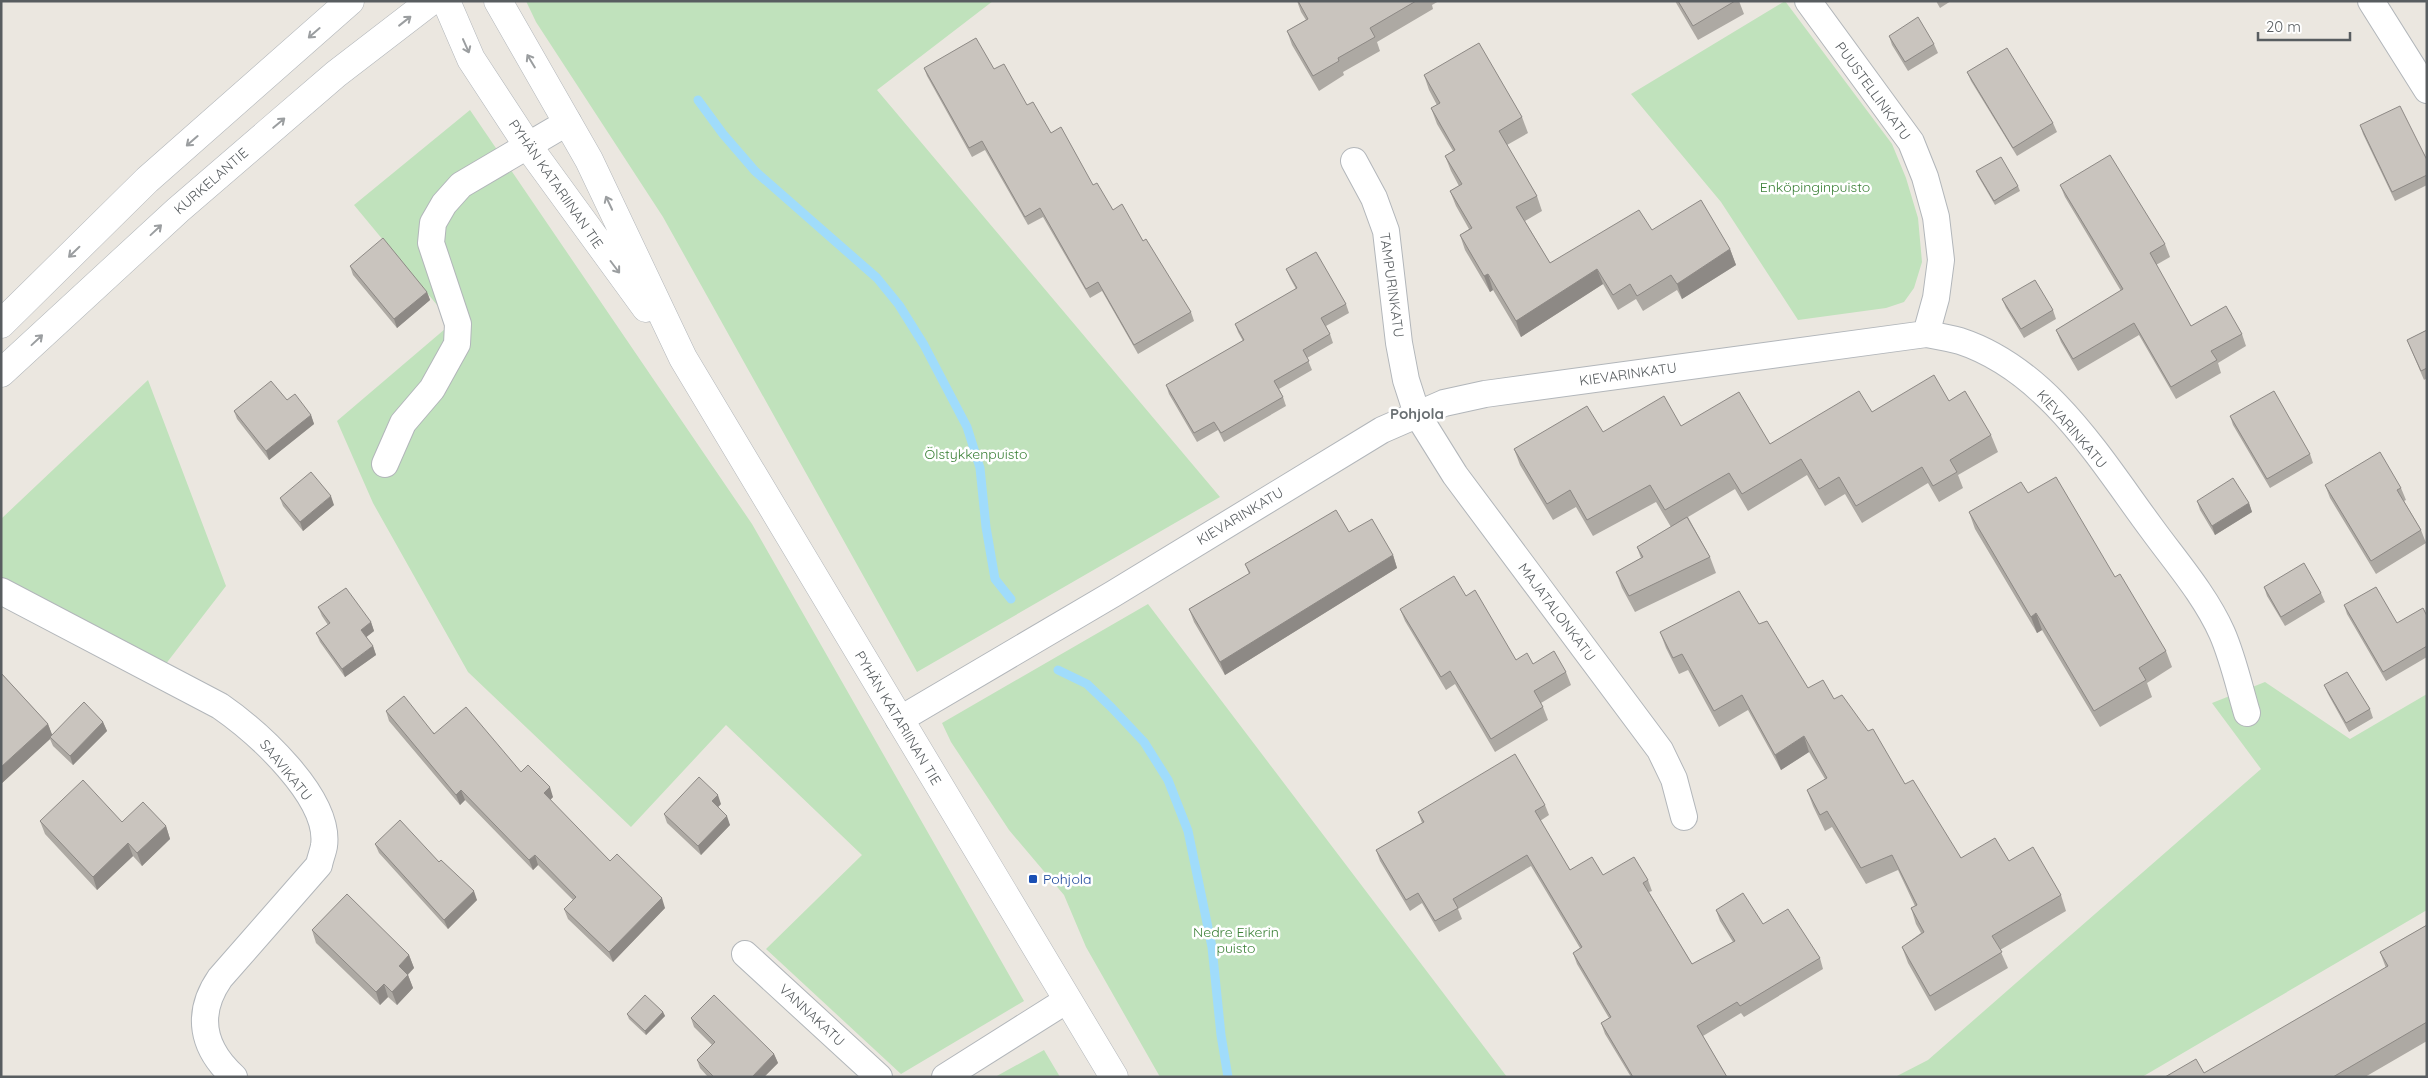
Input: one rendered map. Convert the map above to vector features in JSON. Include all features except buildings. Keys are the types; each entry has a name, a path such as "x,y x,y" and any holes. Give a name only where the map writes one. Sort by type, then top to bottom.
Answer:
{"street":[{"path":"1,324 147,180 350,1"},
{"name":"KURKELANTIE","path":"1,373 178,210 336,74 431,1"},
{"name":"PYHÄN KATARIINAN TIE","path":"446,1 471,59 546,174 683,358"},
{"name":"PYHÄN KATARIINAN TIE","path":"498,1 589,160 683,358 1114,1077"},
{"name":"PUUSTELLINKATU","path":"1808,1 1911,142 1925,177 1936,217 1940,260 1936,298 1926,334"},
{"path":"2371,1 2427,90"},
{"path":"385,464 403,424 432,389 457,344 458,324 432,243 433,223 444,204 461,185 568,122"},
{"name":"TAMPURINKATU","path":"1354,161 1374,198 1386,231 1406,380 1417,414"},
{"name":"KIEVARINKATU","path":"899,720 1382,430 1444,403 1485,394 1926,334 1960,341 1998,359 2028,379 2057,406 2092,448 2206,602 2222,633 2246,713"},
{"name":"MAJATALONKATU","path":"1417,414 1455,475 1660,750 1674,779 1684,817"},
{"name":"SAAVIKATU","path":"1,591 220,706 247,725 274,750 302,784 315,806 321,823 324,845 319,864 220,978 210,992 205,1008 205,1035 223,1067 234,1077"},
{"name":"VANNAKATU","path":"745,954 879,1077"},
{"path":"945,1077 1067,1000"}],"green space":[{"name":"Ölstykkenpuisto","path":"526,1 993,1 877,90 1220,497 917,672 663,217 536,22"},
{"name":"Enköpinginpuisto","path":"1785,1 1892,144 1906,178 1918,218 1922,262 1914,288 1904,302 1886,308 1798,320 1721,202 1631,94"},
{"path":"470,110 752,524 1024,1001 901,1074 766,949 862,855 726,725 631,827 468,672 373,503 337,421 452,323 354,205"},
{"path":"148,380 226,586 165,665 1,582 1,519"},
{"name":"Nedre Eikerin puisto","path":"1148,604 1507,1077 1160,1077 1086,947 1064,895 1009,830 951,742 942,723"},
{"path":"2265,682 2350,739 2427,694 2427,910 2142,1077 1895,1077 1928,1060 2261,769 2212,703"},
{"path":"1044,1050 1060,1077 995,1077"}],"waterway":[{"path":"698,100 723,134 755,171 877,278 899,305 924,345 967,427 980,468 986,527 995,579 1011,599"},
{"path":"1058,670 1087,684 1112,708 1144,742 1168,780 1188,831 1212,947 1221,1035 1228,1077"}],"place":[{"name":"Pohjola","path":"1033,879"}],"district":[{"name":"Pohjola","path":"1417,414"}]}
